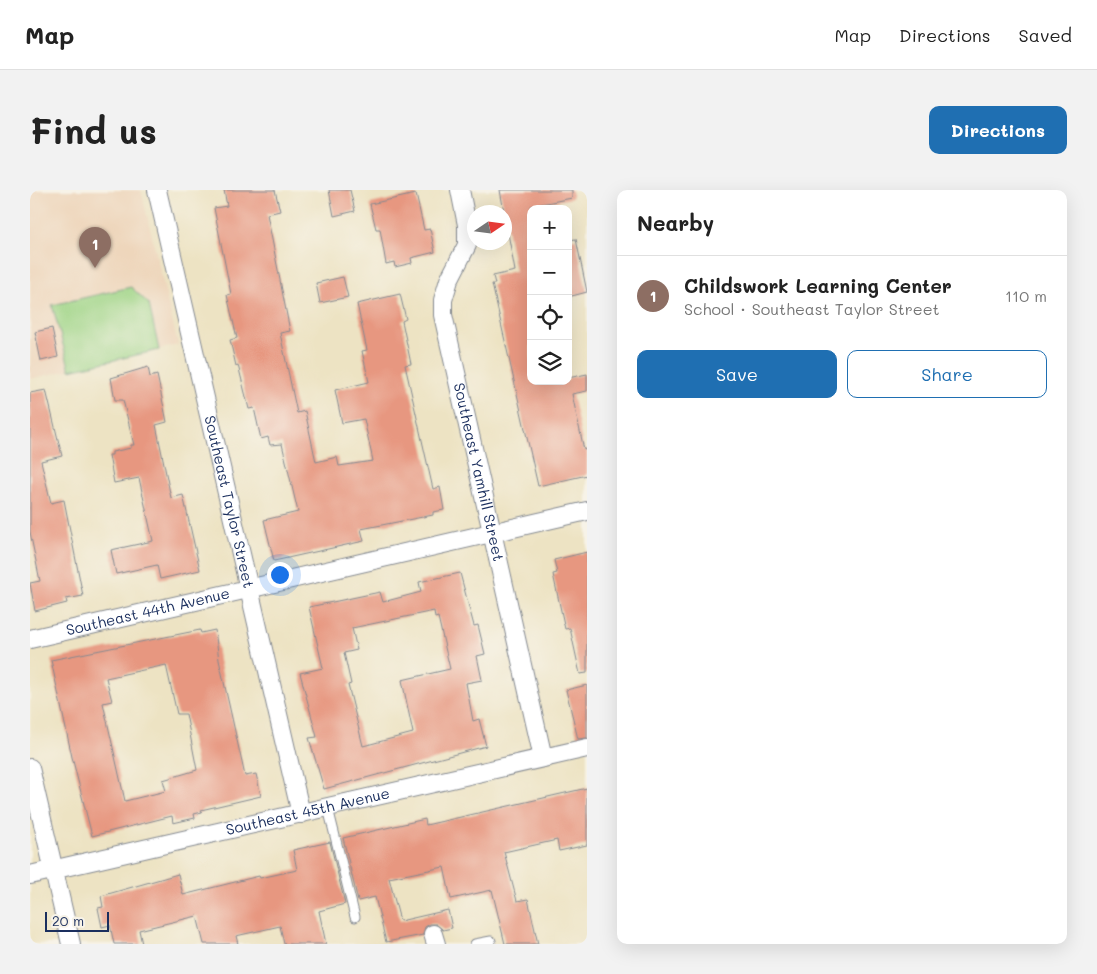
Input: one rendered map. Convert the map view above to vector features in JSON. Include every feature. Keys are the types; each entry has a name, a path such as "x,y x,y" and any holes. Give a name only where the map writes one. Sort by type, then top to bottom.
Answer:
{"street":[{"name":"Southeast Taylor Street","path":"158,190 301,814"},
{"name":"Southeast Yamhill Street","path":"460,190 467,225 466,245 449,280 444,300 443,315 543,758"},
{"name":"Southeast 44th Avenue","path":"30,639 587,511"},
{"name":"Southeast 45th Avenue","path":"30,875 587,748"},
{"path":"30,768 71,944"}],"lane":[{"path":"328,808 354,917"},
{"path":"475,944 491,941"}],"shaded area":[{"path":"30,190 141,190 178,345 30,379"}],"green space":[{"path":"131,287 149,304 159,350 70,370 52,305"}],"building":[{"path":"224,190 275,190 280,211 267,214 290,331 280,333 297,413 305,411 316,462 337,457 339,466 373,461 364,419 342,423 335,390 369,382 362,351 367,350 357,304 400,294 406,319 402,321 411,364 405,365 433,489 440,487 444,510 433,512 433,515 361,529 364,541 274,561 264,520 298,512 282,444 270,445 268,437 261,439 254,408 249,409 230,340 237,338 227,295 231,294 214,208 227,206"},
{"path":"329,190 350,190 355,211 334,216"},
{"path":"500,190 572,190 572,198 527,205 527,385 572,385 572,377 587,374 587,391 572,394 584,450 587,449 587,475 538,486 492,284 495,284 493,276 515,271 511,250 512,205 503,205"},
{"path":"416,194 424,230 430,229 435,252 411,258 412,263 395,267 394,262 386,264 380,229 376,229 370,204"},
{"path":"576,239 587,292 572,296 572,250 572,240"},
{"path":"343,277 348,297 320,303 316,283"},
{"path":"52,328 58,357 41,361 35,332"},
{"path":"148,367 150,377 157,375 167,422 156,425 171,498 183,495 200,570 160,579 157,565 116,574 111,550 153,541 139,478 114,483 109,455 112,455 112,452 131,448 131,445 134,445 123,400 115,400 111,378"},
{"path":"46,390 62,456 41,461 51,503 64,500 83,596 66,599 67,603 35,611 30,583 40,581 30,532 30,393"},
{"path":"587,552 587,673 580,674 570,628 565,629 553,574 557,573 554,560"},
{"path":"460,573 474,626 478,625 485,654 477,656 482,680 466,683 473,721 479,719 486,746 324,789 309,738 317,737 300,673 323,668 309,607 380,592 383,602 421,592 419,582","holes":["434,611 435,618 438,617 450,669 402,680 413,733 363,746 348,685 351,684 344,653 357,650 352,628"]},
{"path":"200,630 201,633 215,630 219,660 245,776 256,774 261,796 201,810 202,812 194,814 195,818 173,823 172,816 92,836 72,757 51,660","holes":["166,665 177,714 186,714 197,770 163,780 166,791 125,801 103,703 112,701 106,678"]},
{"path":"587,685 587,738 578,739 566,690"},
{"path":"587,788 587,845 559,851 557,840 504,852 517,901 528,899 538,944 505,944 492,890 451,899 444,867 389,878 400,921 448,910 452,928 443,930 436,924 430,924 425,927 423,935 386,942 375,897 358,901 343,838 425,819 426,825"},
{"path":"330,842 345,904 319,911 326,944 284,944 280,926 236,936 238,944 204,944 197,916 139,930 142,944 114,944 110,925 102,927 98,908 103,907 101,896 178,874 183,895 259,876 260,878 297,870 293,850"}],"place":[{"name":"Childswork Learning Center","path":"95,268"}]}
